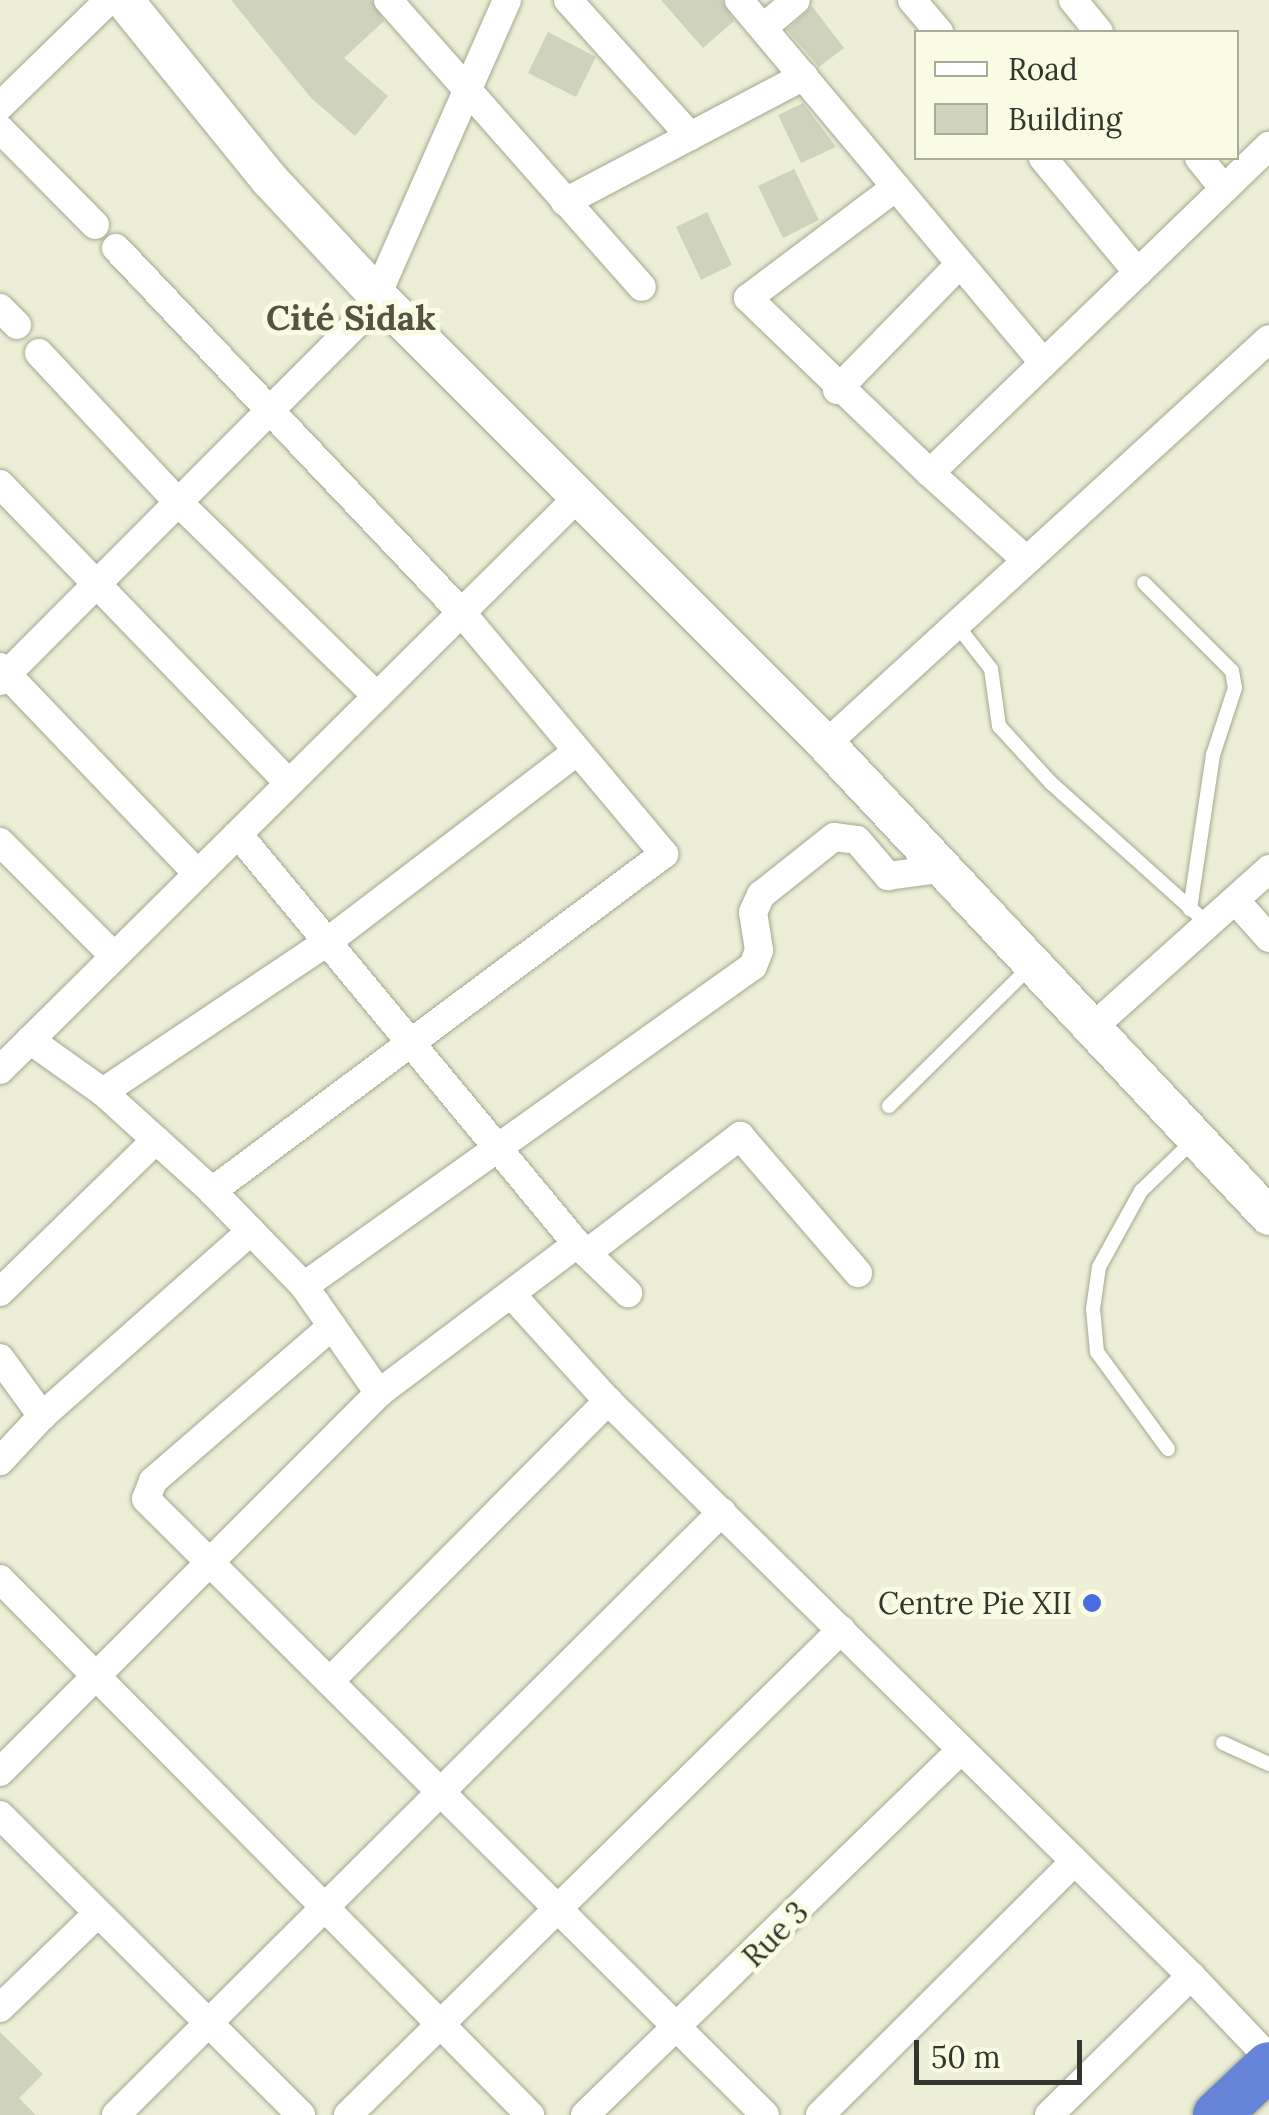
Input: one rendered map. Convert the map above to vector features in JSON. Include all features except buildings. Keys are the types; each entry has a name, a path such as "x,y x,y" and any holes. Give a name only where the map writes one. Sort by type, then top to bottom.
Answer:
{"highway":[{"path":"1217,2115 1269,2066"},
{"path":"1255,2115 1269,2101"}],"street":[{"path":"0,106 108,0"},
{"path":"124,0 270,180 379,297 826,744 938,869 1269,1216"},
{"path":"388,0 642,287"},
{"path":"198,874 2,674 270,411 379,297 507,0"},
{"path":"568,0 690,136"},
{"path":"740,0 1044,363"},
{"path":"762,28 796,0"},
{"path":"912,0 937,30"},
{"path":"566,202 804,76"},
{"path":"0,130 95,225"},
{"path":"930,473 1269,146"},
{"path":"1045,160 1138,272"},
{"path":"1201,160 1224,188"},
{"path":"896,186 748,298 836,390 1024,559"},
{"path":"116,248 461,612 664,854 413,1046 212,1192"},
{"path":"836,390 960,264"},
{"path":"826,744 1269,339"},
{"path":"39,353 178,502 377,696"},
{"path":"0,484 289,783"},
{"path":"379,1393 304,1286 212,1192 103,1092 12,1049 114,956 580,495"},
{"path":"103,1092 327,942 575,752"},
{"path":"238,834 582,1248 628,1294"},
{"path":"304,1286 753,966 758,950 753,912 761,895 834,837 856,840 888,876 938,869"},
{"path":"0,842 114,956"},
{"path":"1092,1028 1199,916 1234,900 1269,869"},
{"path":"1234,900 1269,938"},
{"path":"0,1772 379,1393 511,1294 740,1136 858,1274"},
{"path":"0,1292 156,1140"},
{"path":"0,1461 42,1416 251,1232"},
{"path":"511,1294 608,1401 1191,1976 1269,2058"},
{"path":"332,1326 146,1488 146,1499 765,2115"},
{"path":"0,1358 42,1416"},
{"path":"330,1681 608,1401"},
{"path":"116,2115 328,1909 722,1512"},
{"path":"0,1579 530,2115"},
{"path":"348,2115 562,1909 841,1630"},
{"name":"Rue 3","path":"585,2115 680,2029 961,1750"},
{"path":"0,1815 302,2115"},
{"path":"820,2115 1074,1862"},
{"path":"0,2008 98,1912"},
{"path":"1049,2115 1191,1976"}],"lane":[{"path":"1144,583 1232,671 1236,688 1213,755 1199,916"},
{"path":"956,624 991,670 999,726 1051,784 1199,916"},
{"path":"889,1106 1031,966"},
{"path":"1168,1449 1097,1352 1093,1309 1099,1267 1141,1191 1196,1139"},
{"path":"1223,1743 1269,1764"}],"place":[{"name":"Centre Pie XII","path":"1092,1603"}],"district":[{"name":"Cité Sidak","path":"351,318"}]}
